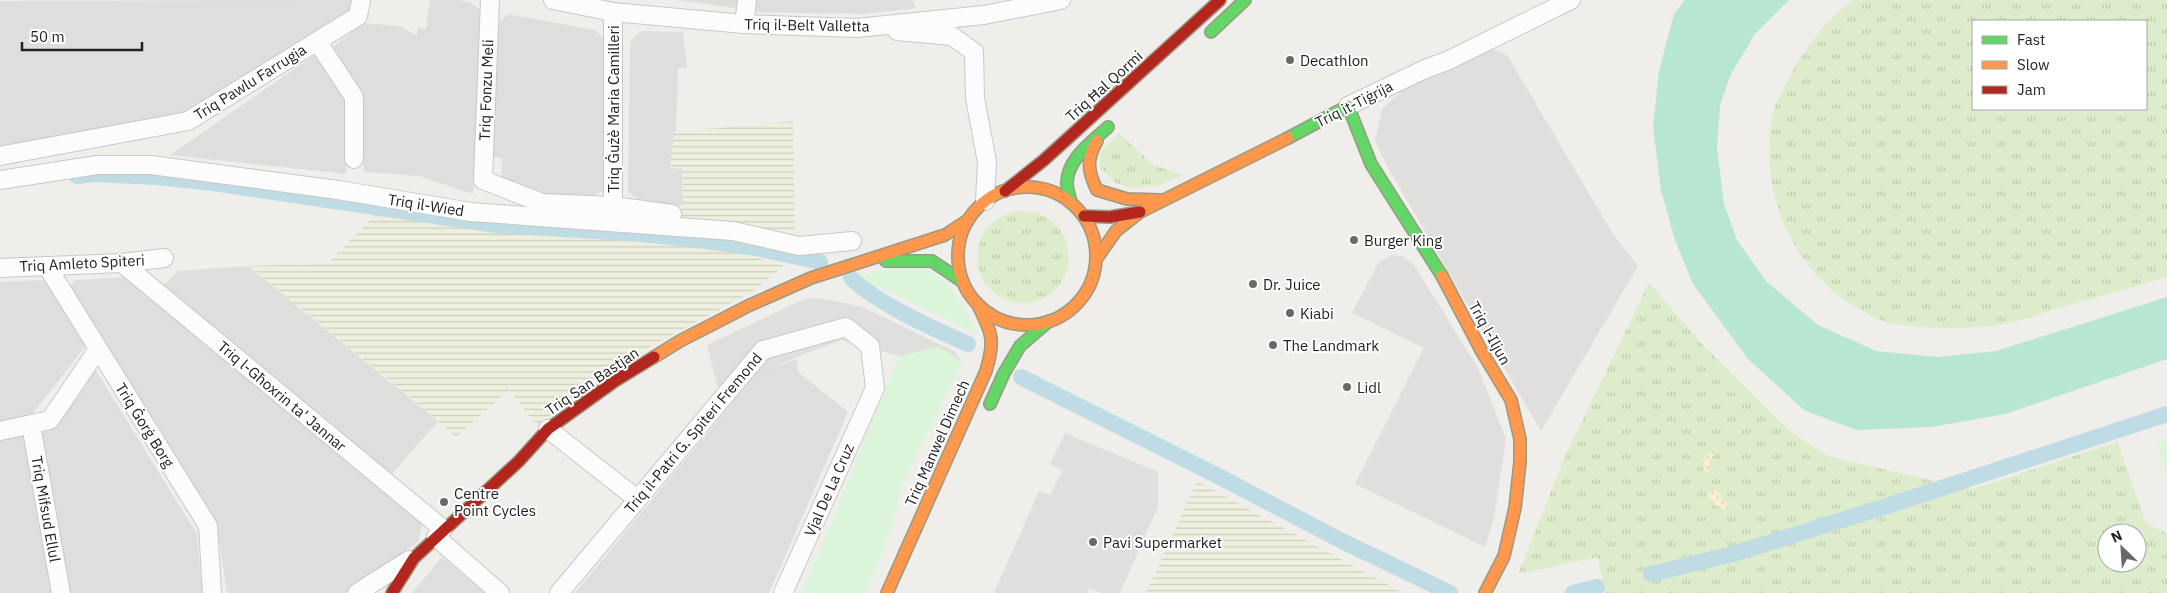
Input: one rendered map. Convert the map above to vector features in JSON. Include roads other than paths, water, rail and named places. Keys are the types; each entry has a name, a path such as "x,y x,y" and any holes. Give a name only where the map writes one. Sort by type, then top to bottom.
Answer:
{"main road":[{"name":"Triq Ħal Qormi","path":"1005,191 1044,160 1220,0"},
{"path":"1202,40 1245,0"},
{"name":"Triq it-Tiġrija","path":"1096,258 1116,231 1140,212 1160,200 1269,148 1348,106"},
{"name":"Triq l-Iljun","path":"1348,106 1371,164 1451,291 1482,352 1511,400 1520,439 1520,462 1515,508 1504,556 1485,593"},
{"path":"1072,203 1067,183 1072,166 1082,151 1116,120"},
{"path":"1102,133 1089,153 1089,174 1097,190 1116,198 1132,201 1160,200"},
{"path":"985,416 1004,373 1020,346 1049,321 1068,311 1083,296 1093,277 1096,258 1094,236 1084,216 1072,203 1051,191 1028,187 1005,191 985,202 968,220 960,240 958,261 963,282 977,304 992,315 1011,323 1030,325 1049,321"},
{"name":"Triq it-Tiġrija","path":"1084,216 1110,218 1140,212"},
{"name":"Triq San Bastjan","path":"392,593 414,558 519,461 548,429 615,381 680,340 748,306 811,278 945,235 968,220"},
{"name":"Triq San Bastjan","path":"859,263 897,260 932,261 963,282"},
{"name":"Triq Manwel Dimech","path":"887,593 986,370 991,354 992,334 977,304"}],"street":[{"name":"Triq Pawlu Farrugia","path":"0,156 188,120 358,16 361,0"},
{"name":"Triq Fonzu Meli","path":"490,0 482,180 542,203 613,206"},
{"name":"Triq il-Belt Valletta","path":"553,0 613,12 642,7 744,24 857,28 984,14 1056,1"},
{"path":"744,24 747,0"},
{"name":"Triq it-Tiġrija","path":"1348,106 1425,69 1455,58 1571,0"},
{"name":"Triq Ġużè Maria Camilleri","path":"613,12 613,206"},
{"path":"857,28 952,36 974,52 975,98 987,162 985,202"},
{"path":"317,41 354,97 354,158"},
{"name":"Triq il-Wied","path":"0,180 97,165 151,165 338,190 471,212 732,231 799,246 852,241"},
{"path":"613,206 672,214"},
{"name":"Triq Amleto Spiteri","path":"0,268 122,263 164,258"},
{"name":"Triq l-Għoxrin ta' Jannar","path":"122,263 439,533 500,593"},
{"name":"Triq Ġorġ Borg","path":"48,266 208,526 212,593"},
{"name":"Triq il-Patri G. Spiteri Fremond","path":"559,593 762,350 846,327 870,346 875,388"},
{"path":"0,431 50,420 98,349"},
{"name":"Vjal De La Cruz","path":"784,593 875,388"},
{"name":"Triq Mifsud Ellul","path":"30,425 61,593"},
{"path":"548,429 637,498"},
{"path":"357,593 414,558"}],"waterway":[{"path":"77,176 94,174 157,177 213,183 495,225 643,234 706,241 756,248 820,262"},
{"path":"851,278 891,307 968,344"},
{"path":"1021,377 1340,540 1450,593"},
{"path":"1651,574 1733,554 1890,505 2167,414"},
{"path":"1573,593 1597,587"}],"place":[{"name":"Decathlon","path":"1290,60"},
{"name":"Burger King","path":"1354,240"},
{"name":"Dr. Juice","path":"1253,284"},
{"name":"Kiabi","path":"1290,313"},
{"name":"The Landmark","path":"1273,345"},
{"name":"Lidl","path":"1347,387"},
{"name":"Centre Point Cycles","path":"444,502"},
{"name":"Pavi Supermarket","path":"1093,542"}]}
